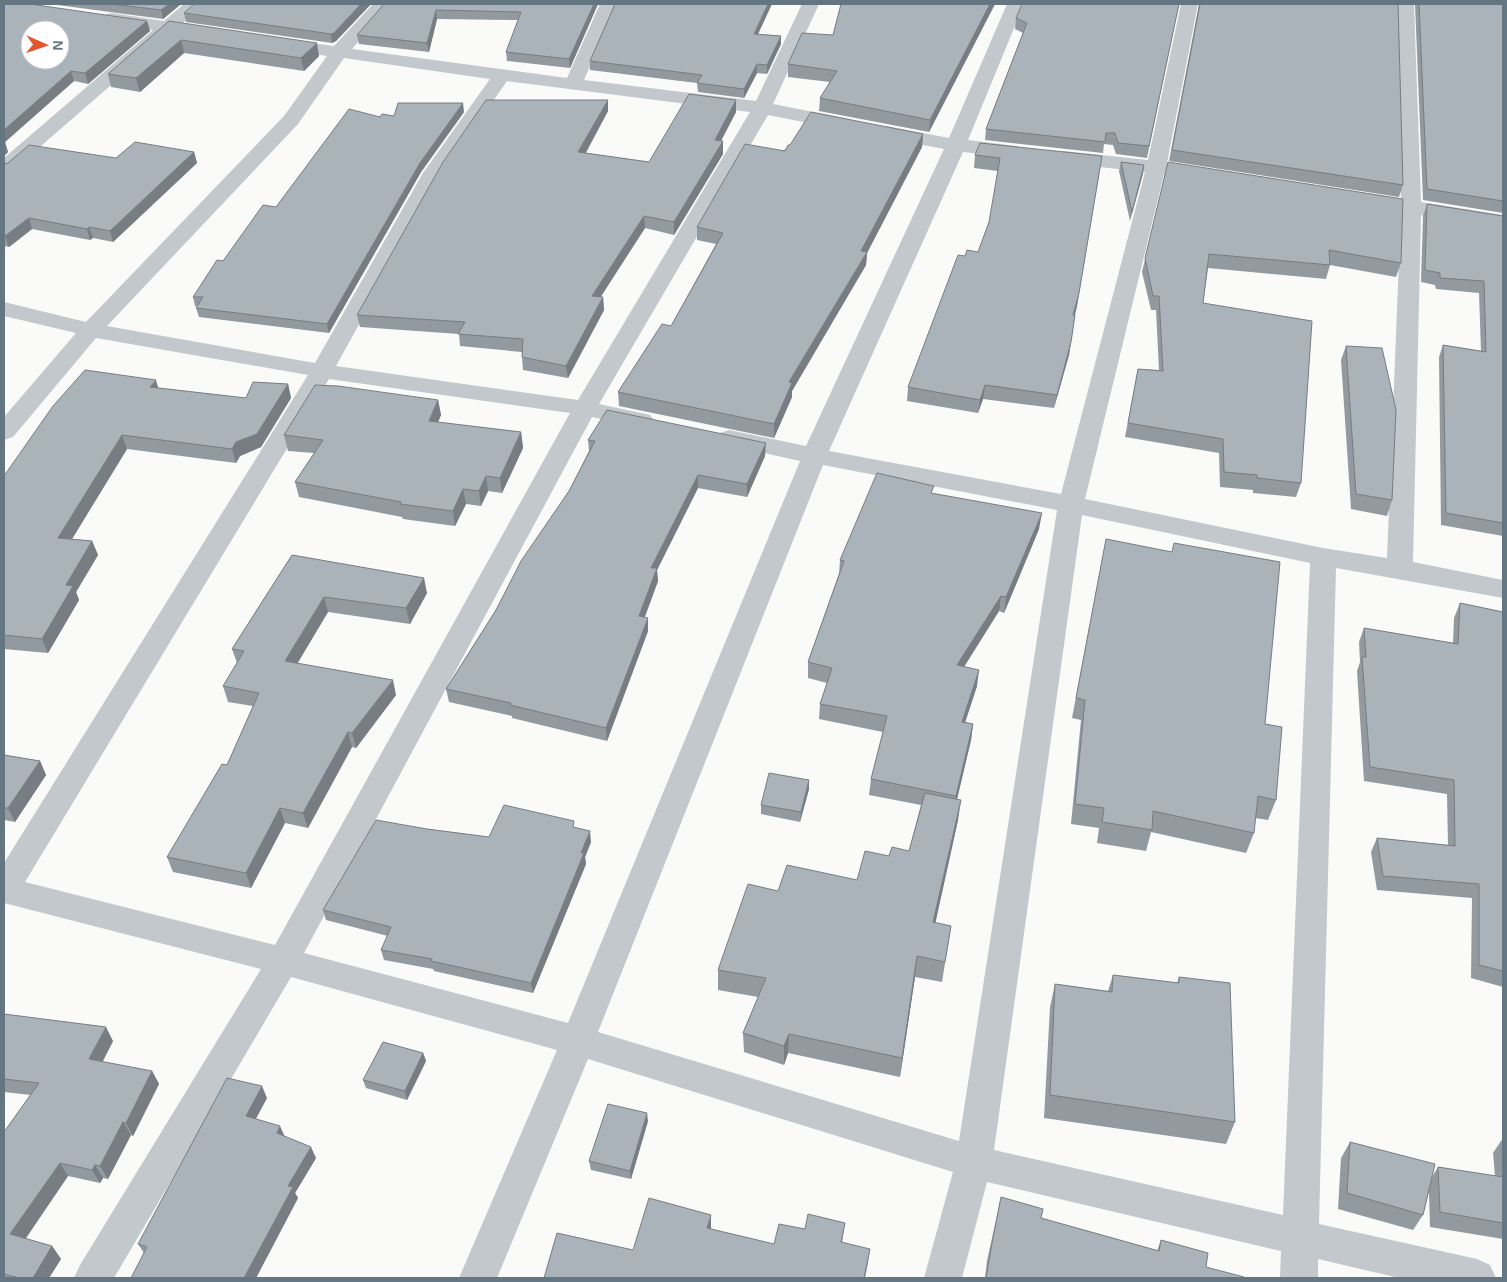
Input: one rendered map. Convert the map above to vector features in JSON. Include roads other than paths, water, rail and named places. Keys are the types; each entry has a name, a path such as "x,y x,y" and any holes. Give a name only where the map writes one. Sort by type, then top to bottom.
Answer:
{"street":[{"path":"4,168 194,4"},
{"path":"4,432 91,330 291,120 339,52 382,4"},
{"path":"572,84 609,4"},
{"path":"93,1278 283,961 585,408 762,108 810,4"},
{"path":"478,1278 578,1041 814,456 956,145 1015,4"},
{"path":"943,1278 974,1162 1071,504 1156,167 1190,4"},
{"path":"1400,569 1411,207 1406,4"},
{"path":"90,15 214,34"},
{"path":"262,41 502,76 762,108 956,145 1156,167 1224,178"},
{"path":"502,76 433,173 322,371 4,890 283,961 578,1041 974,1162 1302,1236 1477,1278"},
{"path":"1352,198 1503,221"},
{"path":"4,309 91,330 322,371 585,408 661,424"},
{"path":"709,434 814,456 1071,504 1323,557 1400,569 1503,589"},
{"path":"1299,1278 1302,1236 1323,557"}]}
